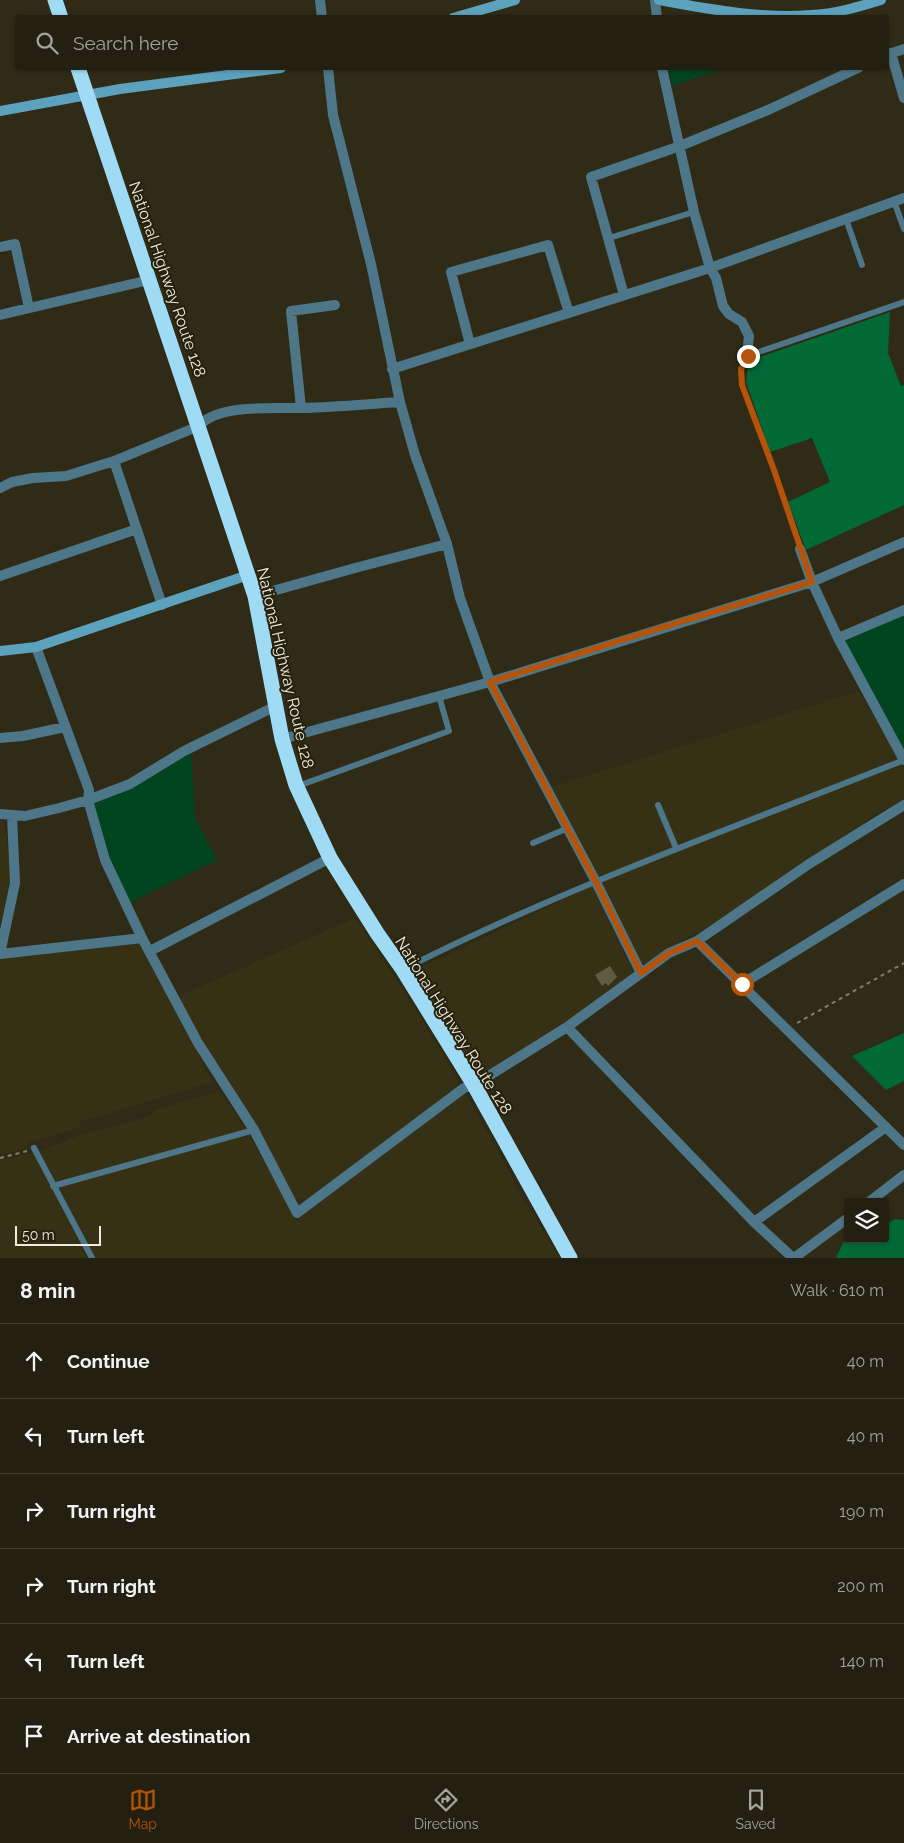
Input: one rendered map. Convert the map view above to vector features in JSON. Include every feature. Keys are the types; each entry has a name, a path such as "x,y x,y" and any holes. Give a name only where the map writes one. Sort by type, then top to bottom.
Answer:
{"highway":[{"path":"55,0 60,15"},
{"name":"National Highway Route 128","path":"79,70 255,596 282,739 297,787 330,858 376,933 403,970 474,1085 570,1258"}],"street":[{"path":"320,0 322,15"},
{"path":"462,15 515,0"},
{"path":"655,0 657,15"},
{"path":"659,0 709,4 773,15"},
{"path":"818,15 847,10 882,0"},
{"path":"904,48 889,54 904,98"},
{"path":"0,111 120,89 266,70"},
{"path":"328,70 333,115 371,264 400,402 415,455 447,544 460,598 490,682 568,828 641,973"},
{"path":"662,70 694,212 710,268 716,278 724,306 729,314 742,322 749,336 748,356"},
{"path":"624,296 592,176 680,146 768,110 854,70"},
{"path":"392,369 710,268 899,199"},
{"path":"0,247 15,244 29,308"},
{"path":"470,344 451,272 548,245 569,313"},
{"path":"0,315 149,280"},
{"path":"301,408 291,311 335,305"},
{"path":"0,488 12,482 33,478 66,476 114,461 199,426 204,420 223,413 257,407 301,408 400,402"},
{"path":"114,461 162,605"},
{"path":"0,576 137,529"},
{"path":"282,739 490,682 812,582 904,542"},
{"path":"255,596 447,544"},
{"path":"800,549 812,582 838,638 904,760"},
{"path":"0,651 36,647 248,574"},
{"path":"838,638 904,610"},
{"path":"36,647 89,790 88,800 105,860 170,992 198,1043 254,1130 297,1213 464,1088 474,1085 567,1027 669,953 697,941 809,864 904,805"},
{"path":"0,814 25,816 88,800 130,784 184,751 276,706"},
{"path":"0,738 23,736 65,727"},
{"path":"12,816 14,882 0,954 142,938"},
{"path":"150,951 330,858"},
{"path":"742,984 904,884"},
{"path":"697,941 903,1141"},
{"path":"567,1027 754,1222 794,1258 844,1221"},
{"path":"754,1222 886,1126"},
{"path":"874,1198 904,1175"}],"lane":[{"path":"899,199 904,229"},
{"path":"609,238 694,212"},
{"path":"846,219 862,265"},
{"path":"748,356 904,302"},
{"path":"297,787 450,731 439,696"},
{"path":"403,970 500,922 676,848 904,760"},
{"path":"658,805 676,848"},
{"path":"533,843 568,828"},
{"path":"53,1186 254,1130"},
{"path":"34,1148 92,1258"}],"path":[{"path":"748,356 741,369 742,385 774,470 800,549"},
{"path":"787,1029 904,963"},
{"path":"0,1158 34,1148"}],"shaded area":[{"path":"859,691 904,768 904,799 881,811 701,935 694,933 651,963 642,963 551,787"},
{"path":"0,820 4,821 11,878 0,924"},
{"path":"592,886 632,969 632,978 483,1076 477,1076 413,971"},
{"path":"355,918 415,1008 458,1080 456,1088 307,1199 294,1198 213,1062 177,997"},
{"path":"133,941 142,944 196,1045 200,1060 213,1082 79,1122 81,1127 35,1141 29,1141 25,1149 0,1155 0,957"},
{"path":"220,1091 247,1131 297,1221 307,1211 466,1094 511,1175 524,1203 529,1207 559,1258 95,1258 40,1151 78,1136 150,1116 155,1110"},
{"path":"34,1153 87,1258 0,1258 0,1160"}],"green space":[{"path":"668,70 719,70 672,86"},
{"path":"890,312 888,353 901,386 904,385 904,505 806,550 788,502 830,482 812,438 770,452 746,382 748,367 754,359"},
{"path":"904,614 904,752 845,642 846,639"},
{"path":"191,752 195,818 217,860 129,903 107,858 93,804 136,786"},
{"path":"904,1033 904,1081 886,1090 852,1056"},
{"path":"896,1219 904,1220 904,1258 836,1258 844,1242 889,1243 889,1222"}],"building":[{"path":"610,966 617,977 608,986 606,983 602,986 595,975"}],"route":[{"path":"742,984 697,941 669,953 641,973 596,882 490,682 812,582 774,470 742,385 741,369 748,356"}]}
